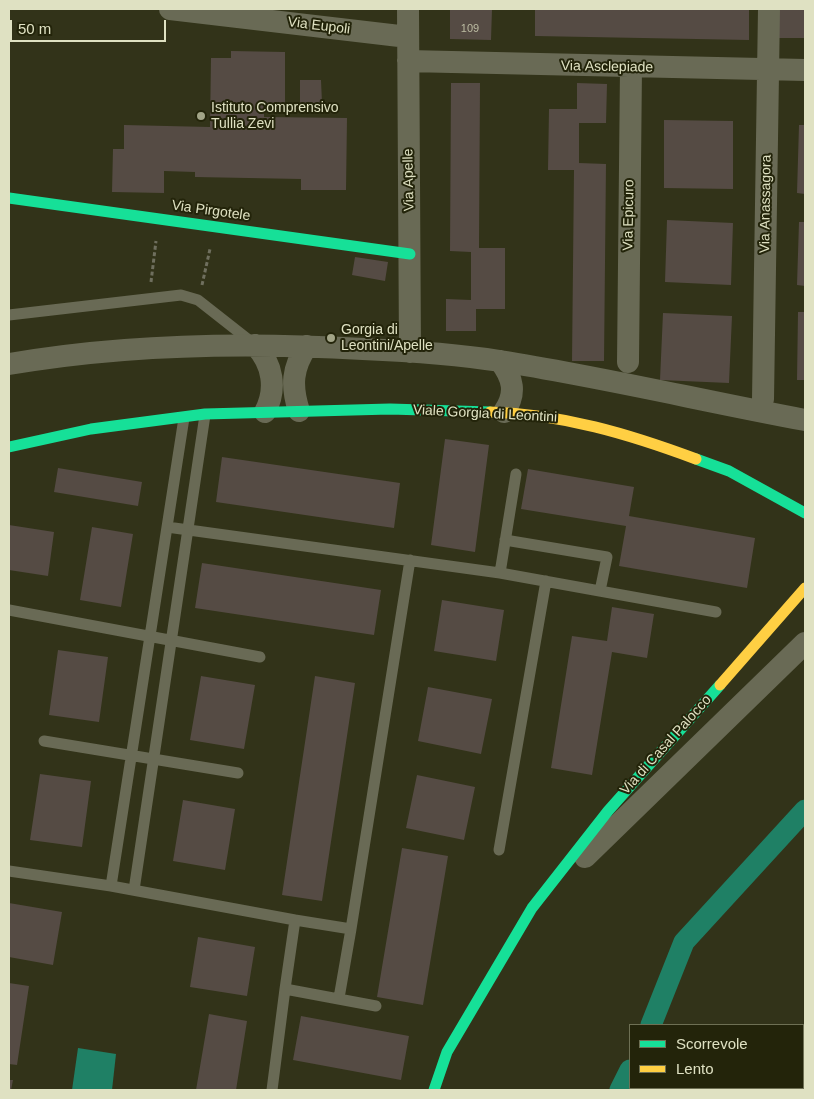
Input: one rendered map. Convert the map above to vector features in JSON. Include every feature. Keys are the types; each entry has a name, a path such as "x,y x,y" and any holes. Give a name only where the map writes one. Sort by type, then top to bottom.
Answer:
{"street":[{"name":"Via Eupoli","path":"170,9 408,37"},
{"name":"Via Apelle","path":"408,9 410,352"},
{"name":"Via Anassagora","path":"763,399 769,9"},
{"name":"Via Asclepiade","path":"408,61 631,68 805,70"},
{"name":"Via Epicuro","path":"628,362 631,68"},
{"name":"Via Pirgotele","path":"9,198 410,254"},
{"path":"255,345 267,360 271,371 271,396 265,412"},
{"path":"9,364 158,348 255,345 410,352 500,361 805,420"},
{"path":"299,411 294,395 294,376 298,360 307,346"},
{"path":"500,361 509,374 513,389 504,412"},
{"name":"Viale Gorgia di Leontini","path":"9,447 91,429 205,414 418,409 504,412 573,420 642,438 729,471 760,486 805,513"},
{"name":"Via di Casal Palocco","path":"434,1090 447,1052 532,908 608,811 805,588"},
{"name":"Via di Casal Palocco","path":"532,908 805,643"}],"lane":[{"path":"9,315 181,295 198,300 255,345"},
{"path":"134,890 190,529 205,414"},
{"path":"111,886 184,418"},
{"path":"500,573 516,474"},
{"path":"167,526 500,573 716,612"},
{"path":"505,540 607,557 600,591"},
{"path":"339,998 410,560"},
{"path":"499,850 546,581"},
{"path":"9,610 260,657"},
{"path":"44,741 238,773"},
{"path":"9,871 111,886 351,929"},
{"path":"272,1090 295,920"},
{"path":"285,989 376,1006"}],"path":[{"path":"150,298 158,219"},
{"path":"198,300 215,227"}],"shaded area":[{"path":"78,1048 116,1054 112,1090 72,1090"}],"building":[{"path":"450,9 492,9 491,40 450,39"},
{"path":"535,9 749,9 749,40 535,36"},
{"path":"779,9 805,9 805,38 778,38"},
{"path":"231,51 285,52 285,103 264,103 264,117 347,118 346,190 301,190 301,179 195,177 195,172 164,171 164,193 112,192 113,149 124,149 124,125 210,127 211,58 231,58"},
{"path":"300,80 321,80 322,103 300,104"},
{"path":"451,83 480,83 479,248 505,248 505,309 476,309 476,331 446,331 446,299 471,300 471,252 450,251"},
{"path":"577,83 607,84 606,123 579,123 579,163 606,164 604,361 572,361 574,170 548,170 549,109 577,109"},
{"path":"664,120 733,121 733,189 664,188"},
{"path":"799,125 805,125 805,194 797,193"},
{"path":"667,220 733,223 731,285 665,282"},
{"path":"799,222 805,222 805,286 797,285"},
{"path":"355,257 388,262 385,281 352,275"},
{"path":"798,312 805,312 805,380 797,380"},
{"path":"663,313 732,316 729,383 660,380"},
{"path":"445,439 489,445 475,552 431,545"},
{"path":"222,457 400,483 394,528 216,502"},
{"path":"58,468 142,482 138,506 54,492"},
{"path":"528,469 634,487 629,516 755,538 747,588 619,566 626,526 521,509"},
{"path":"9,525 54,532 48,576 9,570"},
{"path":"92,527 133,534 121,607 80,600"},
{"path":"202,563 381,590 374,635 195,608"},
{"path":"442,600 504,610 496,661 434,651"},
{"path":"612,607 654,614 647,658 612,652 592,775 551,768 572,636 607,641"},
{"path":"58,650 108,657 99,722 49,715"},
{"path":"201,676 255,685 244,749 190,740"},
{"path":"315,676 355,683 322,901 282,895"},
{"path":"428,687 492,699 481,754 418,741"},
{"path":"40,774 91,781 82,847 30,840"},
{"path":"417,775 475,787 464,840 406,828"},
{"path":"183,800 235,809 225,870 173,861"},
{"path":"402,848 448,856 423,1005 377,997"},
{"path":"9,903 62,912 53,965 9,957"},
{"path":"198,937 255,947 247,996 190,987"},
{"path":"9,983 29,986 17,1065 9,1064"},
{"path":"209,1014 247,1021 236,1090 196,1090"},
{"path":"301,1016 409,1036 401,1080 293,1060"},
{"path":"9,1080 13,1080 11,1090 9,1090"}],"waterway":[{"path":"651,1024 684,942 805,810"},
{"path":"620,1090 629,1072"}],"traffic: fast":[{"path":"9,198 410,254"},
{"path":"9,447 91,429 205,414 390,409 490,412"},
{"path":"696,459 729,471 805,513"},
{"path":"434,1090 447,1052 532,908 608,811 720,685"}],"traffic: slow":[{"path":"490,412 569,421 646,441 696,459"},
{"path":"720,685 805,588"}],"place":[{"name":"Istituto Comprensivo Tullia Zevi","path":"201,116"},
{"name":"Gorgia di Leontini/Apelle","path":"331,338"}]}
